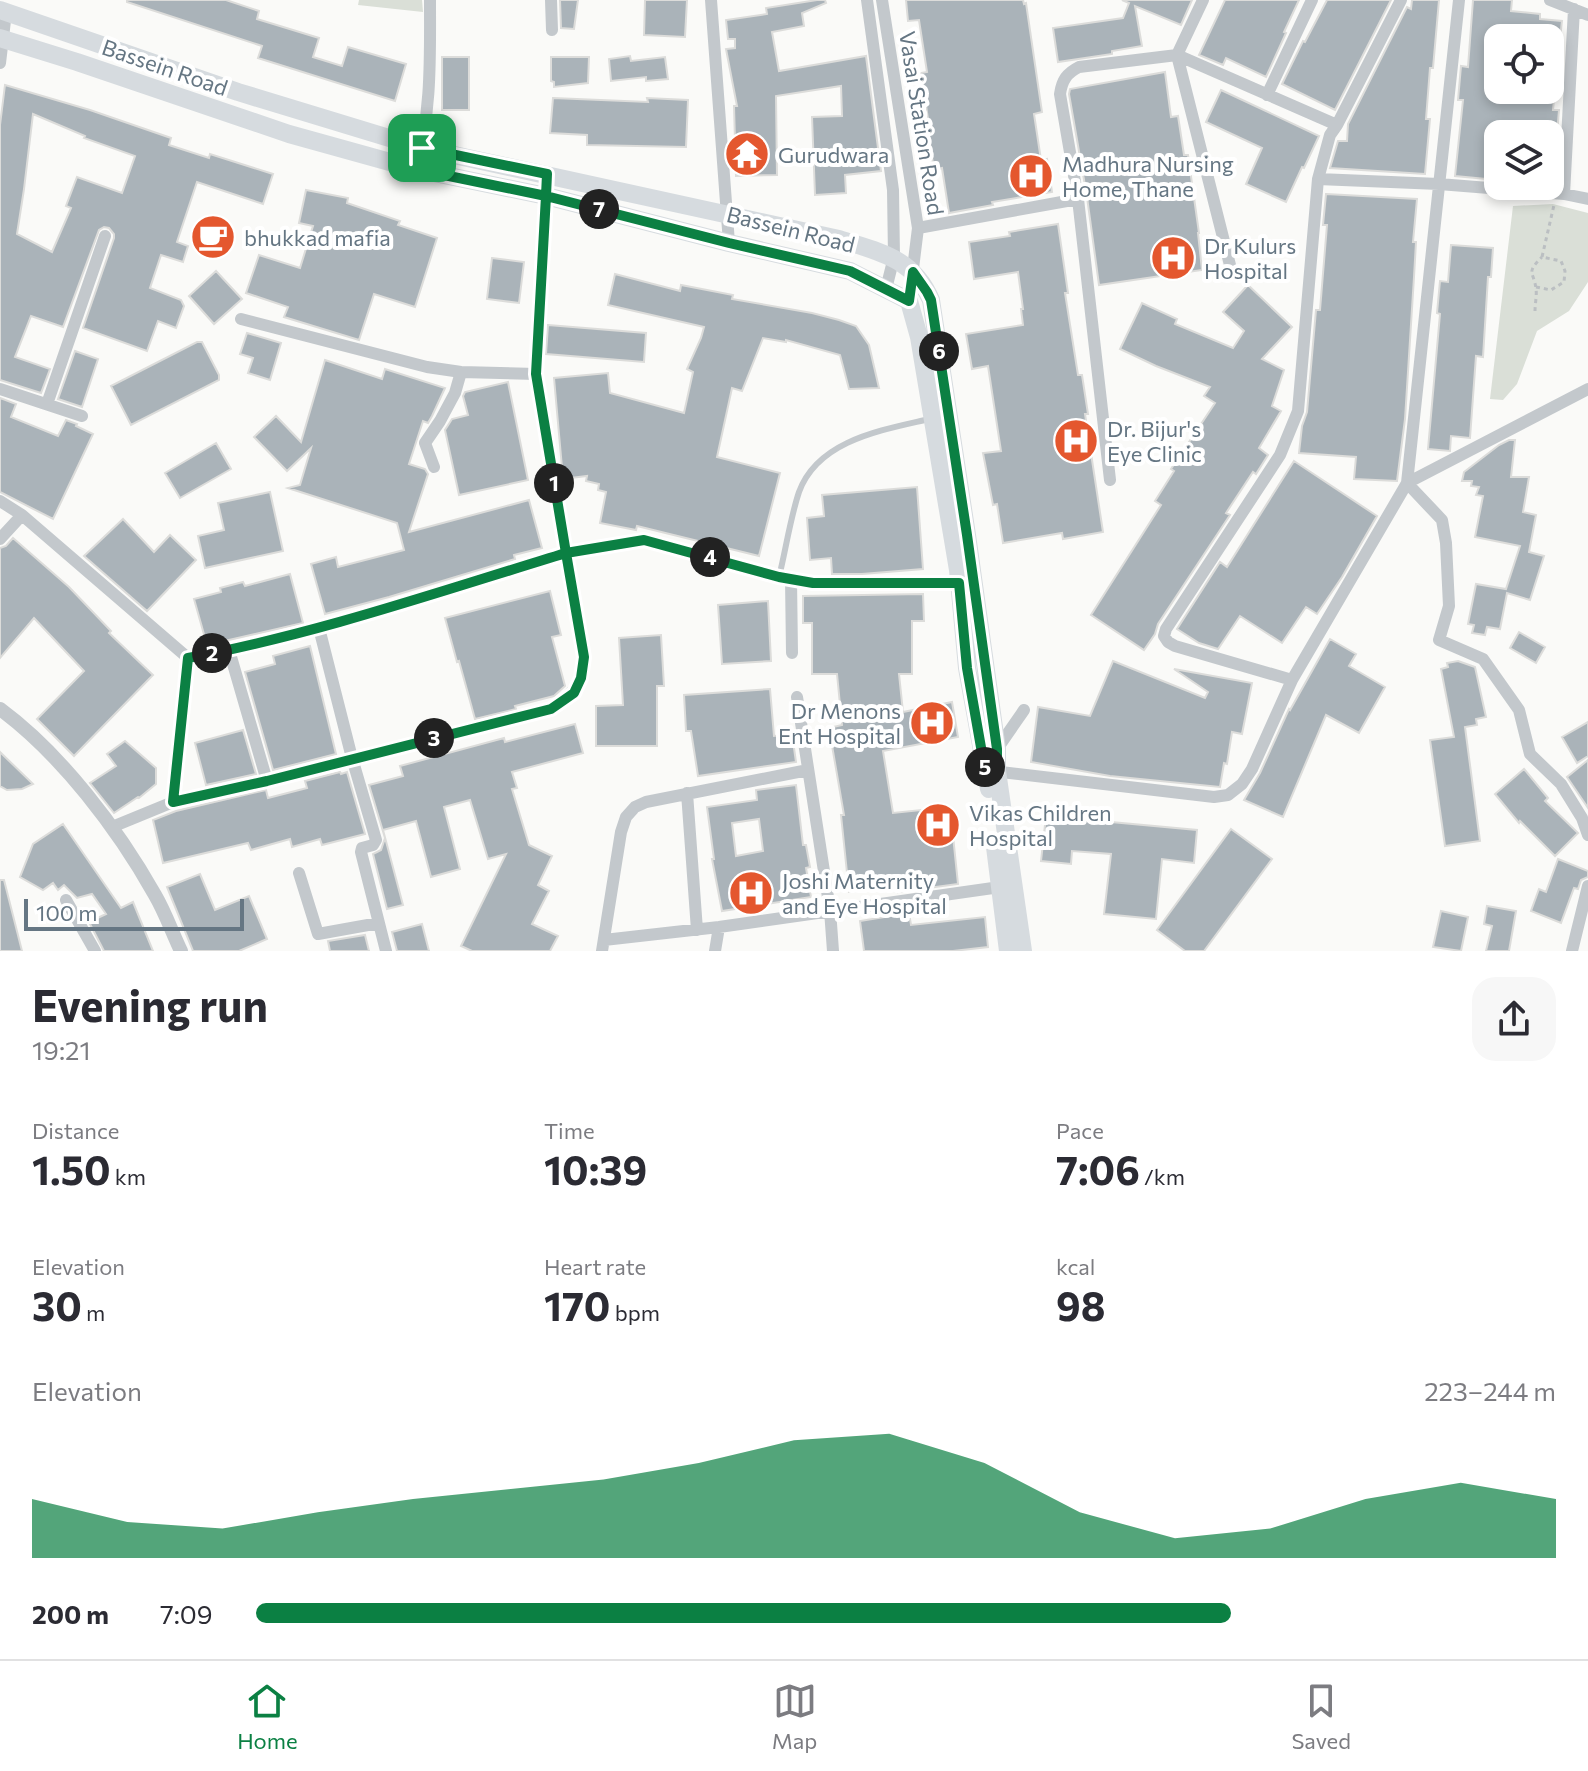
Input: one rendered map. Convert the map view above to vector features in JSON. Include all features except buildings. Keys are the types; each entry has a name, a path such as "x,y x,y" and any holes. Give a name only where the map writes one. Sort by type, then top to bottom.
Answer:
{"main road":[{"name":"Bassein Road","path":"3,11 238,92 422,148 839,239 894,257 913,272 931,300 967,583 967,668 991,771 1023,951"},
{"name":"Bassein Road","path":"1,38 289,134 415,169 546,196 850,271 909,301 919,337 997,749 991,771 1008,951"}],"street":[{"path":"415,169 427,116 430,0"},
{"path":"551,0 552,30"},
{"path":"711,0 729,243"},
{"path":"867,0 893,190 894,257 886,289"},
{"name":"Vasai Station Road","path":"882,0 918,228 909,301"},
{"path":"1203,0 1177,55 1232,273"},
{"path":"1267,95 1312,0"},
{"path":"1292,680 1175,646 1164,636 1280,455 1298,411 1318,179 1330,135 1401,0"},
{"path":"991,771 1214,797 1228,795 1242,784 1252,769 1292,680 1407,483 1459,0"},
{"path":"1550,0 1588,15"},
{"path":"1564,140 1574,9"},
{"path":"0,63 3,11"},
{"path":"1110,480 1078,199 1060,94 1061,84 1069,73 1079,67 1177,55 1337,125"},
{"path":"112,827 173,802 551,709 574,693 581,678 584,657 536,374 547,174"},
{"path":"1318,179 1484,187"},
{"path":"1564,194 1588,199"},
{"path":"918,228 1078,199"},
{"path":"47,404 105,236"},
{"path":"241,319 427,367 461,372 536,374"},
{"path":"434,467 425,443 455,393 461,372"},
{"path":"0,389 82,416"},
{"path":"1407,483 1588,389"},
{"path":"1407,483 1442,520 1449,606 1439,640 1483,659 1519,710 1530,754 1561,784 1582,818 1588,835"},
{"path":"0,501 22,515 188,658"},
{"path":"0,539 22,515"},
{"path":"188,658 319,628 566,553 644,540 813,583 967,583"},
{"path":"785,578 792,653"},
{"path":"319,628 376,840 373,845 362,848 361,852 386,951"},
{"path":"229,650 267,781"},
{"path":"173,802 188,658"},
{"path":"797,697 830,910 833,951"},
{"path":"0,709 61,766 112,827 155,895 181,951"},
{"path":"997,749 1024,710"},
{"path":"808,770 687,793 635,807 626,817 621,832 603,946 1000,887"},
{"path":"687,793 697,930"},
{"path":"299,873 318,934 379,923"},
{"path":"1572,951 1588,886"},
{"path":"66,900 95,951"},
{"path":"715,951 719,927"}],"lane":[{"path":"785,578 800,491 823,457 871,432 932,418"}],"path":[{"path":"1535,311 1536,287 1531,277 1533,266 1542,257 1558,200"},
{"path":"1536,287 1551,290 1564,282 1565,271 1561,261 1542,257"}],"shaded area":[{"path":"359,0 422,0 423,12 358,5"},
{"path":"1553,204 1588,213 1588,282 1569,311 1537,331 1517,384 1503,400 1490,399 1513,206"}],"place":[{"name":"Gurudwara","path":"747,154"},
{"name":"Madhura Nursing Home, Thane","path":"1031,176"},
{"name":"bhukkad mafia","path":"213,237"},
{"name":"Dr Kulurs Hospital","path":"1173,258"},
{"name":"Dr. Bijur's Eye Clinic","path":"1076,441"},
{"name":"Dr Menons Ent Hospital","path":"932,723"},
{"name":"Vikas Children Hospital","path":"938,825"},
{"name":"Joshi Maternity and Eye Hospital","path":"751,893"}],"route":[{"path":"422,148 415,169 546,196 850,271 909,301 913,272 931,300 997,749 997,771 985,770 967,668 959,583 813,583 779,577 644,540 566,553 584,657 581,678 574,693 551,709 173,802 188,658 319,628 566,553 536,374 546,196 547,174 422,148"}]}
